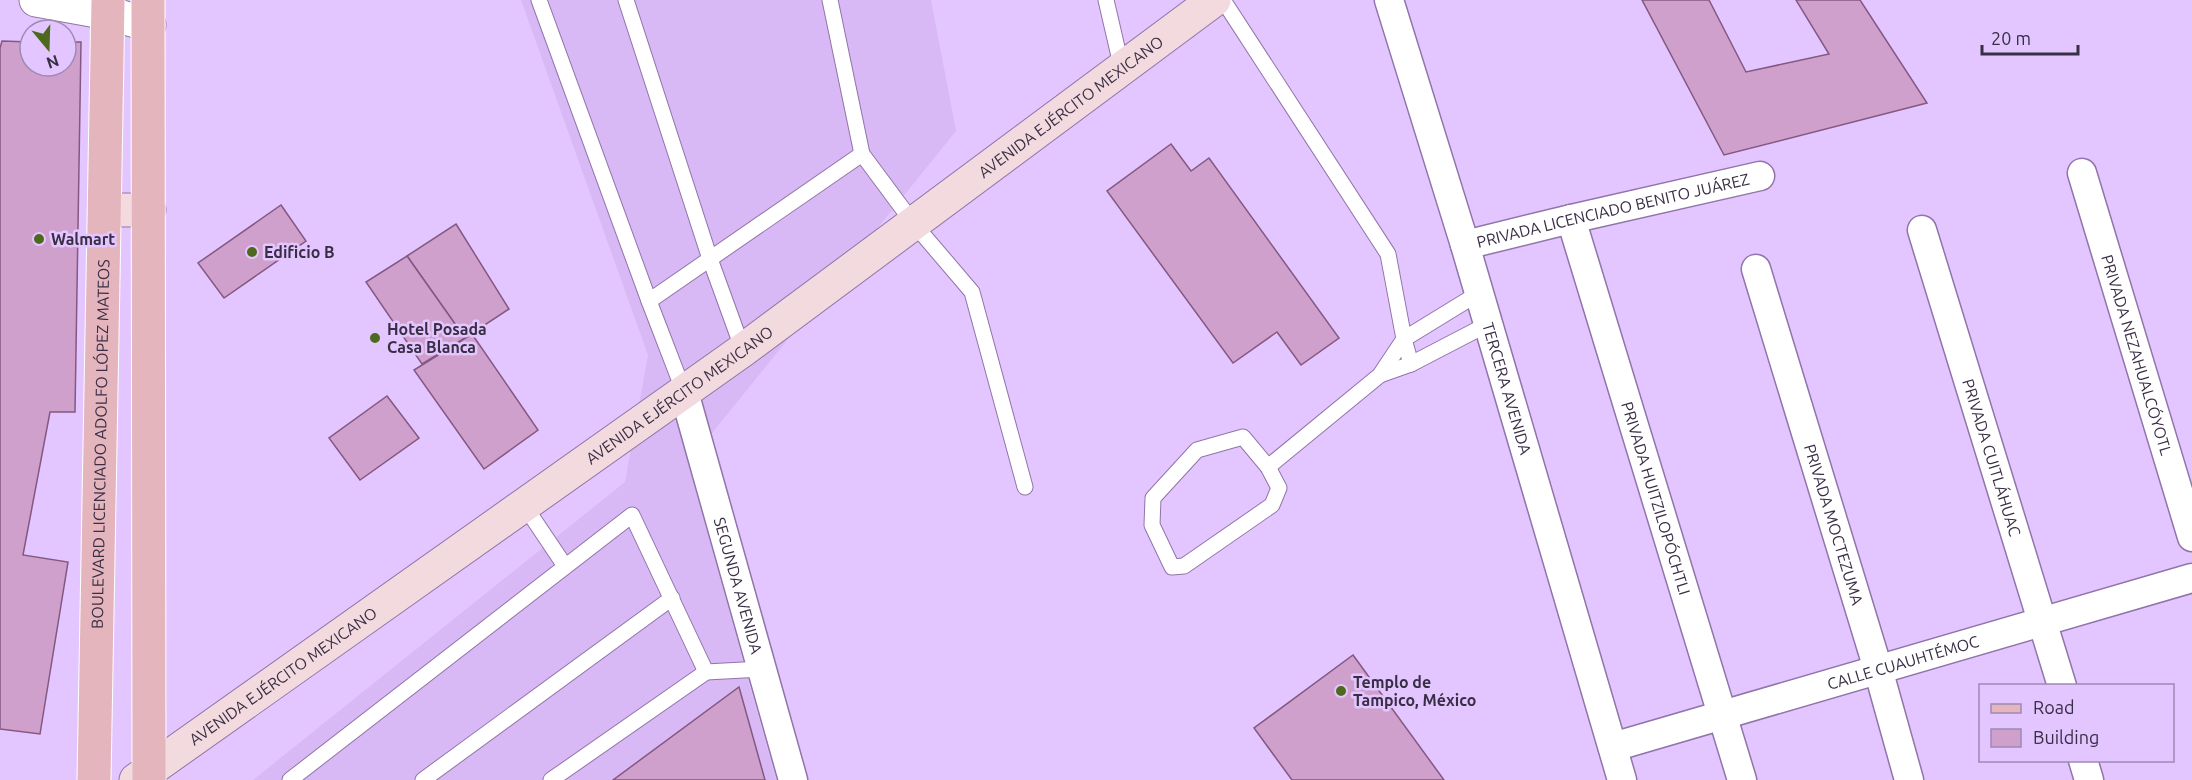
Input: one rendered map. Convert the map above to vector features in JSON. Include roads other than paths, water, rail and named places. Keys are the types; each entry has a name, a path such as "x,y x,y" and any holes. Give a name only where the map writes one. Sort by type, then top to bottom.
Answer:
{"main road":[{"name":"AVENIDA EJÉRCITO MEXICANO","path":"145,777 743,350 1214,0"},
{"name":"BOULEVARD LICENCIADO ADOLFO LÓPEZ MATEOS","path":"94,780 108,6"},
{"path":"145,777 149,13"},
{"path":"105,210 149,210"}],"street":[{"path":"36,0 108,6 149,13"},
{"name":"TERCERA AVENIDA","path":"1389,0 1466,245 1622,780"},
{"name":"PRIVADA NEZAHUALCÓYOTL","path":"2082,173 2192,537"},
{"name":"PRIVADA LICENCIADO BENITO JUÁREZ","path":"1466,245 1760,176"},
{"name":"PRIVADA HUITZILOPÓCHTLI","path":"1571,219 1742,780"},
{"name":"PRIVADA CUITLÁHUAC","path":"1922,230 2061,684"},
{"name":"PRIVADA MOCTEZUMA","path":"1756,268 1878,669 1909,780"},
{"name":"SEGUNDA AVENIDA","path":"684,392 793,780"},
{"name":"CALLE CUAUHTÉMOC","path":"1613,747 2192,578"},
{"path":"2084,762 2089,780"}],"lane":[{"path":"539,0 684,392"},
{"path":"626,0 710,259 743,350"},
{"path":"830,0 862,154 914,224 972,292 1025,487"},
{"path":"1106,0 1122,69"},
{"path":"1223,0 1388,254 1411,364"},
{"path":"649,301 862,154"},
{"path":"1268,467 1380,375 1404,339 1479,293"},
{"path":"1380,375 1411,364 1488,324"},
{"path":"1243,436 1268,467 1279,488 1272,505 1184,566 1172,567 1152,525 1152,498 1197,450 1243,436"},
{"path":"524,506 566,566"},
{"path":"290,780 632,515 706,672"},
{"path":"423,780 672,598"},
{"path":"551,780 706,672 762,669"}],"place":[{"name":"Walmart","path":"39,239"},
{"name":"Edificio B","path":"252,252"},
{"name":"Hotel Posada Casa Blanca","path":"375,338"},
{"name":"Templo de Tampico, México","path":"1341,691"}]}
